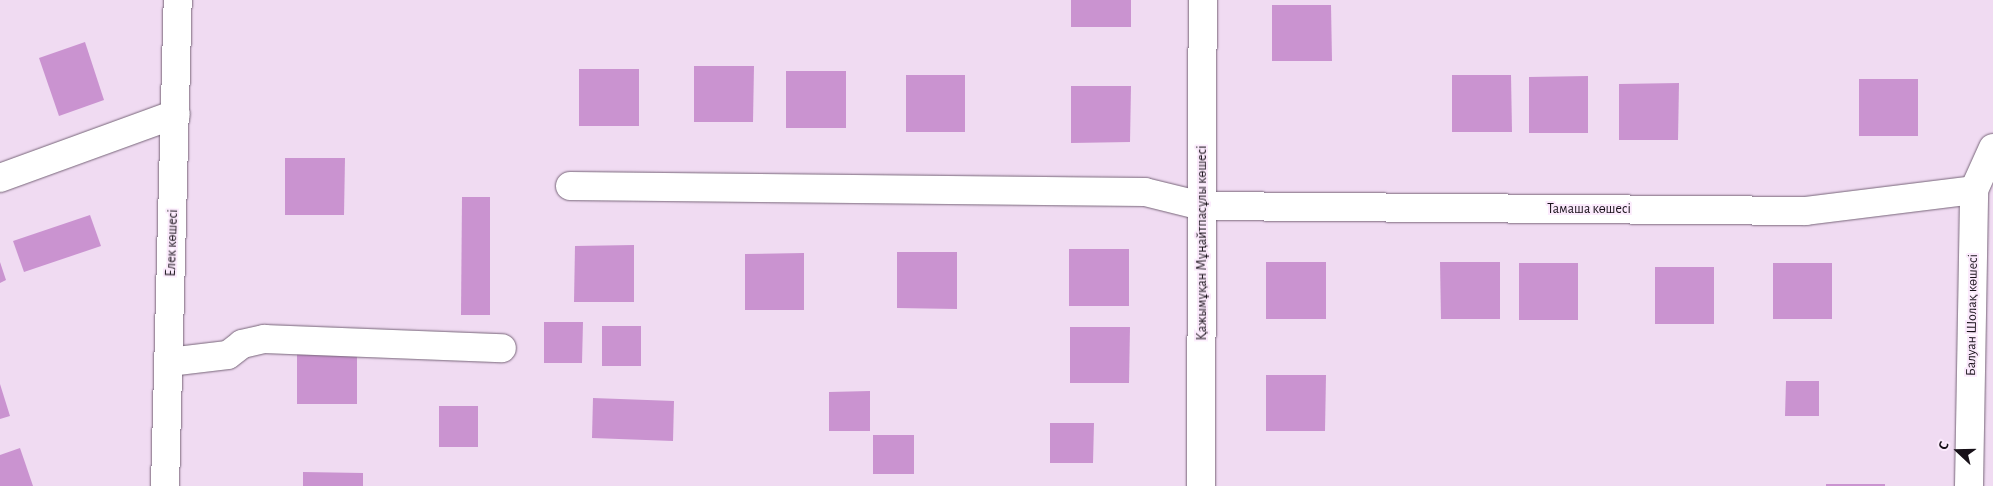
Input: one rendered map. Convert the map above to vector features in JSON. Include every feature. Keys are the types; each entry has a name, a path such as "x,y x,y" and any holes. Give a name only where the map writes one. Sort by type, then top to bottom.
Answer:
{"street":[{"name":"Елек көшесі","path":"165,486 178,0"},
{"name":"Қажымұқан Мұңайтпасұлы көшесі","path":"1201,486 1203,0"},
{"path":"0,178 176,114"},
{"name":"Балуан Шолақ көшесі","path":"1969,486 1974,190 1993,148"},
{"name":"Тамаша көшесі","path":"570,186 1145,192 1202,206 1806,210 1974,190"},
{"path":"169,362 228,355 242,344 264,339 502,348"}],"building":[{"path":"1071,0 1131,0 1131,27 1071,27"},
{"path":"1272,5 1331,5 1332,61 1272,61"},
{"path":"85,42 104,100 59,116 39,58"},
{"path":"694,66 754,66 753,122 694,122"},
{"path":"579,69 639,69 639,126 579,126"},
{"path":"786,71 846,71 846,128 786,128"},
{"path":"906,75 965,75 965,132 906,132"},
{"path":"1452,75 1511,75 1512,132 1452,132"},
{"path":"1588,76 1588,133 1529,133 1529,77"},
{"path":"1859,79 1918,79 1918,136 1859,136"},
{"path":"1679,83 1678,140 1619,140 1619,84"},
{"path":"1071,86 1131,86 1130,142 1071,143"},
{"path":"285,158 345,158 344,215 285,215"},
{"path":"462,197 490,197 490,315 461,315"},
{"path":"90,215 101,246 24,272 13,241"},
{"path":"634,245 634,302 574,302 575,246"},
{"path":"1069,249 1129,249 1129,306 1069,306"},
{"path":"897,252 957,252 957,309 897,308"},
{"path":"804,253 804,310 745,310 745,254"},
{"path":"0,262 6,280 0,283"},
{"path":"1266,262 1326,262 1326,319 1266,319"},
{"path":"1440,262 1500,262 1500,319 1441,319"},
{"path":"1519,263 1578,263 1578,320 1519,320"},
{"path":"1773,263 1832,263 1832,319 1773,319"},
{"path":"1655,267 1714,267 1714,324 1655,324"},
{"path":"544,322 583,322 582,363 544,363"},
{"path":"602,326 641,326 641,366 602,366"},
{"path":"1070,327 1130,327 1129,383 1070,383"},
{"path":"357,347 357,404 297,404 297,348"},
{"path":"1266,375 1326,375 1325,431 1266,431"},
{"path":"1786,381 1819,381 1819,416 1785,416"},
{"path":"0,384 10,416 0,419"},
{"path":"870,391 870,431 829,431 829,392"},
{"path":"593,398 674,401 673,441 592,438"},
{"path":"439,406 478,406 478,447 439,447"},
{"path":"1050,423 1094,423 1093,463 1050,463"},
{"path":"873,435 914,435 914,474 873,474"},
{"path":"20,448 33,486 0,486 0,455"},
{"path":"303,472 363,473 363,486 303,486"},
{"path":"1826,484 1885,484 1885,486 1826,486"}]}
